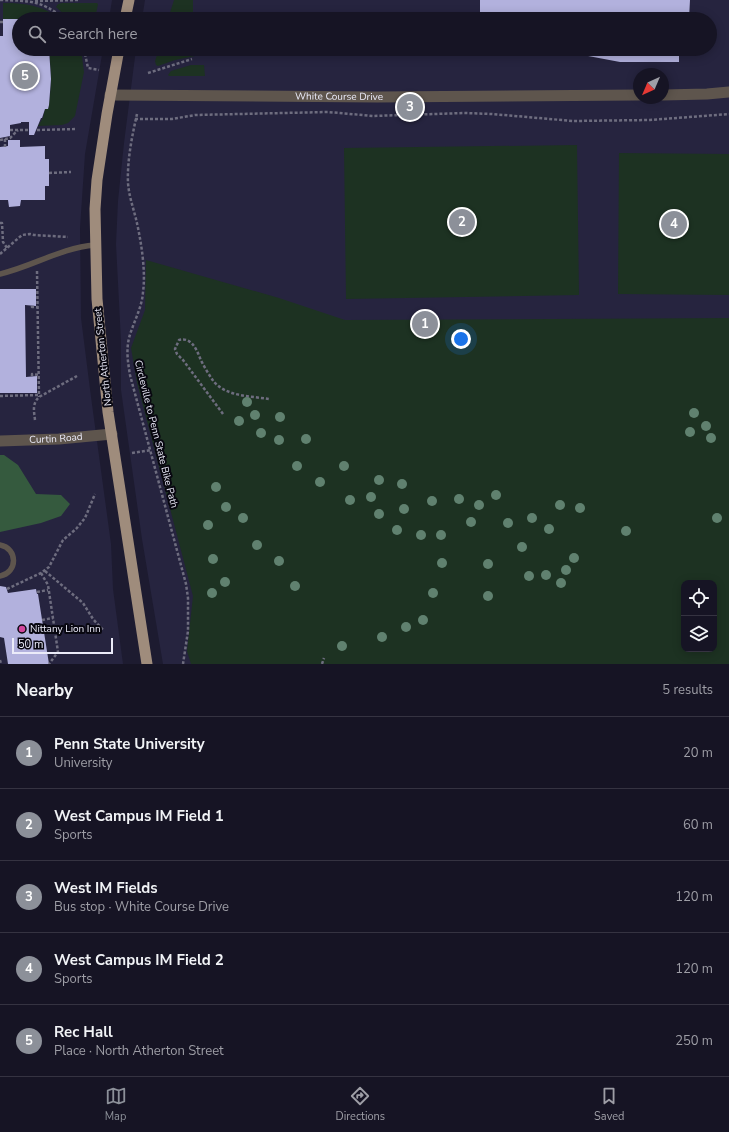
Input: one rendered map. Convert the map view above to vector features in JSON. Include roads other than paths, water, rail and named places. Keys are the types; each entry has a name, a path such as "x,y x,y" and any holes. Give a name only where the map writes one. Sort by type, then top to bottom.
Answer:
{"main road":[{"path":"126,12 129,0"},
{"name":"North Atherton Street","path":"118,56 97,180 95,208 97,300 103,365 112,434 147,664"}],"street":[{"path":"669,95 729,92"},
{"name":"White Course Drive","path":"110,95 279,95 377,97 633,95"},
{"name":"Curtin Road","path":"0,441 59,439 112,434"}],"lane":[{"path":"0,274 15,270 68,249 96,245"},
{"path":"0,545 9,549 13,555 14,561 10,572 4,576 0,576"}],"place":[{"name":"Rec Hall","path":"25,76"},
{"name":"West IM Fields","path":"410,107"},
{"name":"West Campus IM Field 1","path":"462,222"},
{"name":"West Campus IM Field 2","path":"674,224"},
{"name":"Penn State University","path":"425,324"},
{"name":"Nittany Lion Inn","path":"22,629"}]}
